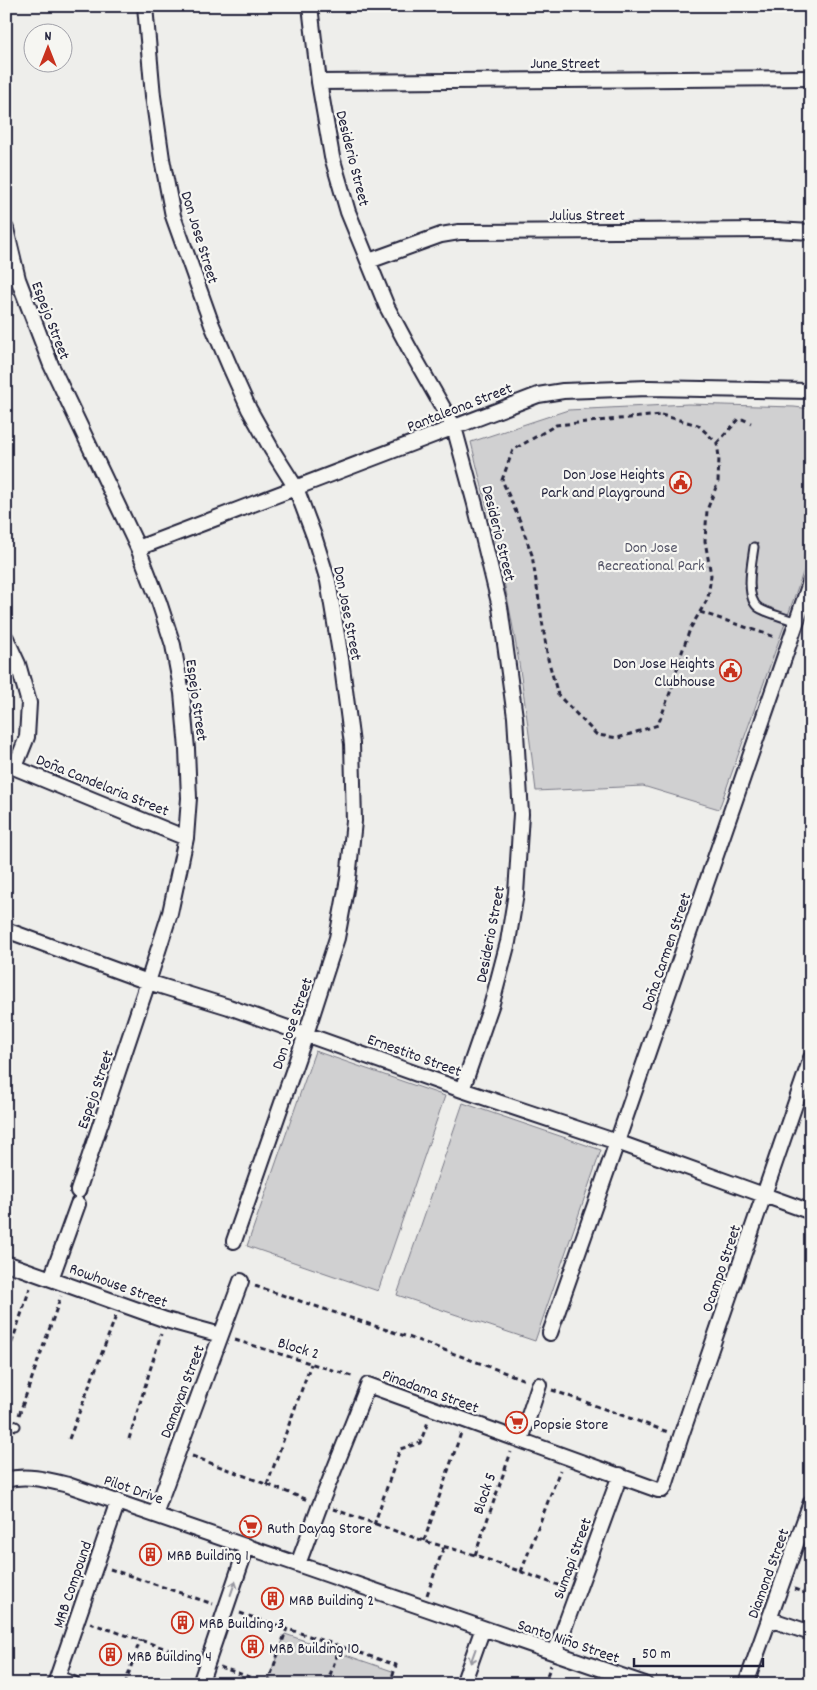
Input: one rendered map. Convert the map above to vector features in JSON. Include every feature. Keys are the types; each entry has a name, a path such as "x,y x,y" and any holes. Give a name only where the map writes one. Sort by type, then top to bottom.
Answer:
{"street":[{"name":"Don Jose Street","path":"146,6 153,96 173,216 212,325 249,410 296,488 328,581 352,744 354,821 348,879 337,938 306,1034 234,1241"},
{"name":"Desiderio Street","path":"310,6 319,82 332,157 348,212 388,307 454,427 500,607 515,717 520,814 516,893 508,942 492,1003 462,1090"},
{"name":"June Street","path":"319,82 811,78"},
{"name":"Espejo Street","path":"6,229 18,279 51,365 138,548 159,602 173,645 182,692 187,749 189,798 186,838 170,912 51,1279"},
{"name":"Julius Street","path":"369,261 441,235 459,232 766,230 811,232"},
{"name":"Pantaleona Street","path":"138,548 538,395 563,391 648,388 811,391"},
{"name":"Doña Carmen Street","path":"550,1333 811,580"},
{"path":"6,638 18,664 29,702 27,737 11,765"},
{"name":"Doña Candelaria Street","path":"11,765 186,838"},
{"name":"Ernestito Street","path":"6,930 148,982 229,1007 462,1090 617,1142 811,1212"},
{"name":"Ocampo Street","path":"662,1490 665,1486 811,1058"},
{"name":"Rowhouse Street","path":"6,1263 166,1320 221,1335"},
{"name":"Damayan Street","path":"154,1514 241,1281"},
{"name":"Pinadama Street","path":"298,1564 368,1386 662,1490"},
{"path":"518,1439 539,1386"},
{"name":"Sumapi Street","path":"554,1657 620,1475"},
{"name":"Pilot Drive","path":"6,1480 14,1478 42,1479 68,1485 483,1628"},
{"name":"MRB Compound","path":"73,1684 56,1681 118,1501"},
{"name":"Diamond Street","path":"746,1684 810,1505"},
{"path":"200,1684 247,1546"},
{"path":"769,1619 811,1633"},
{"path":"463,1684 483,1628"},
{"name":"Santo Niño Street","path":"483,1628 554,1657 645,1684"}],"lane":[{"path":"754,547 750,576 752,600 758,608 796,622"},
{"path":"6,1422 16,1426"}],"path":[{"path":"661,415 698,425 717,443 719,457 718,482 707,510 705,541 711,575 708,598 690,629 658,725 618,738 597,735 558,694 548,659 532,555 502,480 513,450 556,424 661,415"},
{"path":"717,443 740,418 751,423"},
{"path":"700,612 790,641"},
{"path":"6,1360 35,1273"},
{"path":"241,1281 416,1340 681,1436"},
{"path":"16,1426 66,1284"},
{"path":"69,1440 120,1304"},
{"path":"129,1439 166,1320"},
{"name":"Block 2","path":"221,1335 363,1380 368,1386"},
{"path":"267,1485 311,1364"},
{"path":"374,1525 400,1449 420,1443 433,1409"},
{"path":"424,1541 466,1421"},
{"name":"Block 5","path":"475,1555 518,1439"},
{"path":"178,1450 374,1525 475,1555 578,1592"},
{"path":"521,1572 565,1455"},
{"path":"423,1606 444,1546"},
{"path":"96,1564 396,1665 390,1684"},
{"path":"77,1619 269,1684 287,1628"},
{"path":"125,1684 140,1640"},
{"path":"327,1684 340,1646"},
{"path":"544,1684 554,1657"}],"green space":[{"name":"Don Jose Recreational Park","path":"688,404 811,409 811,550 719,809 643,786 536,791 522,682 511,617 471,442 568,410"},
{"path":"315,1051 445,1096 378,1291 247,1246"},
{"path":"463,1103 601,1150 535,1341 397,1295"},
{"path":"285,1634 395,1672 391,1684 283,1684 269,1679"}],"place":[{"name":"Don Jose Heights Park and Playground","path":"681,482"},
{"name":"Don Jose Heights Clubhouse","path":"731,671"},
{"name":"Popsie Store","path":"517,1423"},
{"name":"Ruth Dayag Store","path":"251,1527"},
{"name":"MRB Building 1","path":"151,1554"},
{"name":"MRB Building 2","path":"273,1599"},
{"name":"MRB Building 3","path":"183,1622"},
{"name":"MRB Building 10","path":"253,1647"},
{"name":"MRB Building 4","path":"111,1655"}]}
